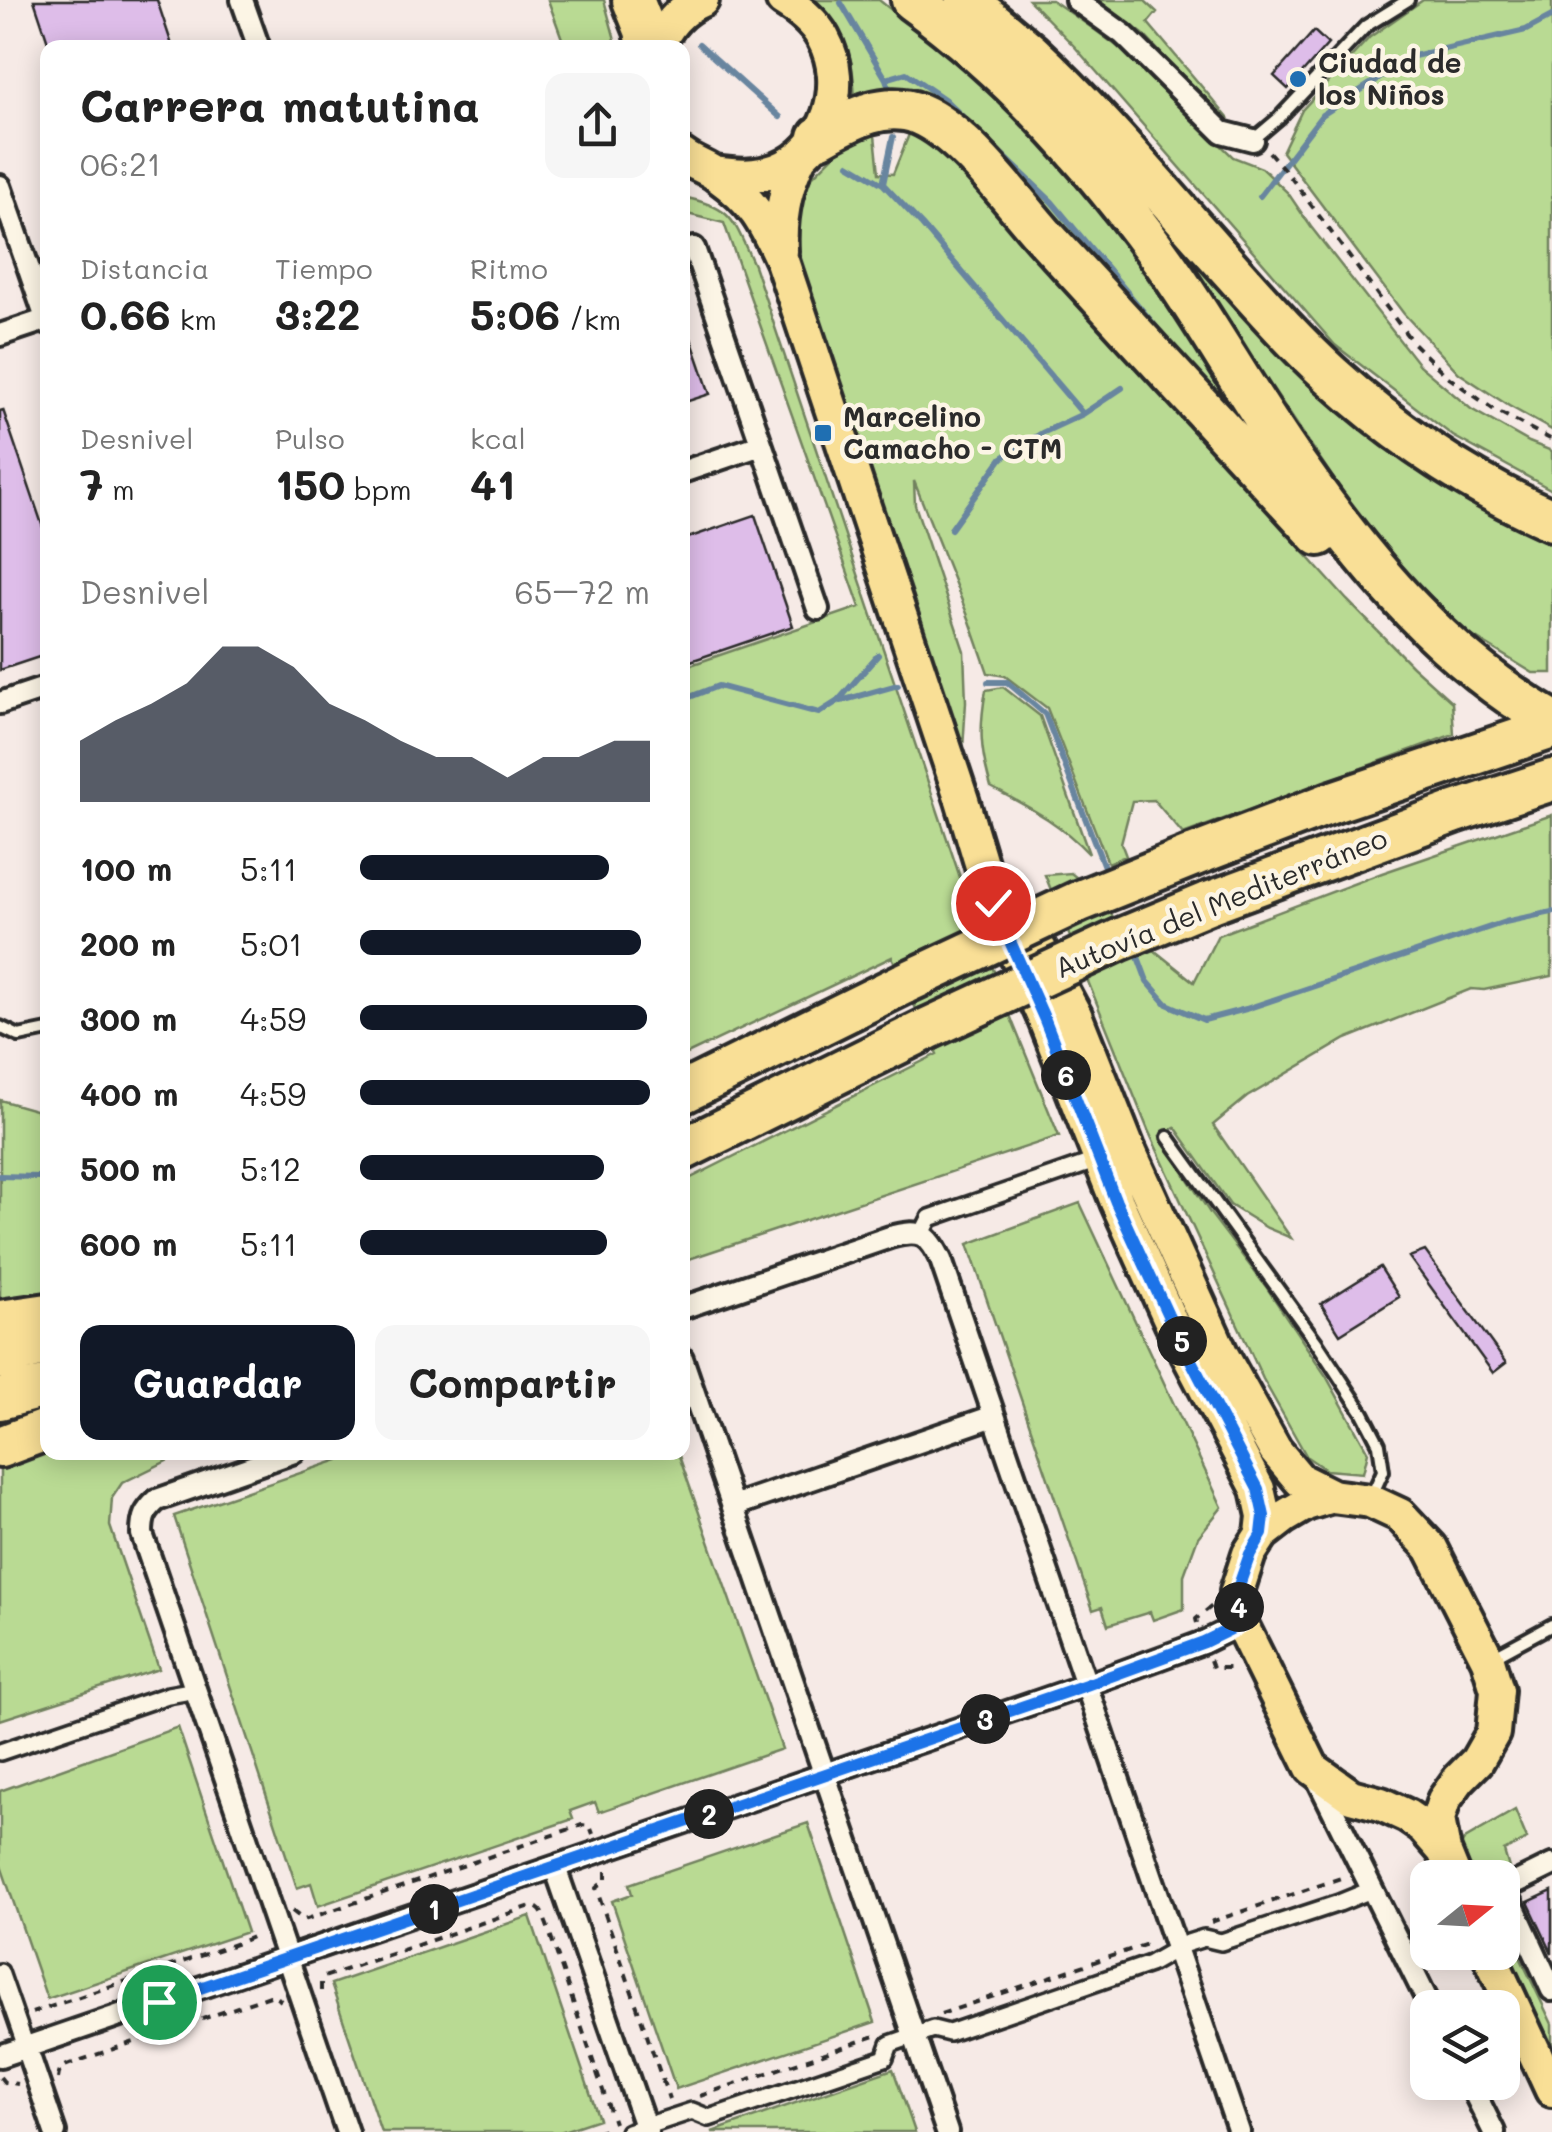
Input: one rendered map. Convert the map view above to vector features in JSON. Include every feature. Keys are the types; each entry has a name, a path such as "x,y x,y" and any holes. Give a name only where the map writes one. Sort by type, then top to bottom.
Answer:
{"highway":[{"path":"633,0 645,30 667,22"},
{"path":"912,0 944,23 1018,90 1084,160 1164,262 1300,471 1407,607 1480,672 1552,725"},
{"path":"966,0 1031,54 1330,375 1435,457 1505,500 1552,520"},
{"path":"1006,0 1108,110 1140,168"},
{"path":"809,146 850,120 880,108 917,113 956,136 1351,570 1407,607"},
{"name":"Autovía del Mediterráneo","path":"690,1088 1080,901 1334,802 1552,725"},
{"name":"Autovía del Mediterráneo","path":"690,1146 926,1029 1208,903 1552,780"},
{"path":"0,1320 40,1315"},
{"path":"0,1358 40,1346"},
{"path":"0,1399 40,1388"},
{"path":"0,1447 40,1432"}],"main road":[{"path":"667,22 702,0"},
{"path":"782,260 780,227 785,195 831,110 835,90 833,63 823,37 807,17 783,0"},
{"path":"714,172 744,177 776,170 809,146"},
{"path":"690,158 744,196 762,218 782,260 962,800 1076,1015 1113,1154 1172,1324 1258,1489 1264,1516 1262,1534"},
{"path":"1113,1154 1275,1450 1300,1480 1332,1496 1370,1501 1400,1516 1430,1548 1488,1660 1497,1690 1493,1733 1477,1760 1444,1800 1438,1819 1449,1860"},
{"path":"1332,1496 1295,1510 1262,1534 1237,1591 1241,1624 1312,1768 1351,1796 1408,1816 1422,1827 1447,1860"},
{"path":"1381,1804 1420,1796 1459,1779"},
{"path":"1496,1970 1552,2090"}],"street":[{"path":"242,0 256,40"},
{"path":"1076,0 1123,34 1222,132 1253,140"},
{"path":"0,186 40,301"},
{"path":"694,248 818,609"},
{"path":"0,335 40,323"},
{"path":"690,469 761,445"},
{"path":"0,704 40,690"},
{"path":"927,1238 930,1218 1113,1154"},
{"path":"690,1305 890,1236 907,1232 927,1238 941,1260 1239,2132"},
{"path":"690,1381 947,2132"},
{"path":"733,1506 994,1416"},
{"path":"271,1460 158,1500 142,1519 142,1534 347,2132"},
{"path":"0,2056 1086,1685 1204,1642 1241,1624"},
{"path":"0,1752 168,1695 196,1690"},
{"path":"1312,1768 1422,1990"},
{"path":"1552,1865 1505,1888 1552,1990"},
{"path":"556,1867 632,2127 673,2111 692,2111 709,2118 885,2058 890,2044 912,2030 949,2033 1150,1964 1174,1941 1204,1938 1220,1942 1371,1890"},
{"path":"0,1972 55,2132"},
{"path":"1478,2100 1494,2132"}],"lane":[{"path":"1253,140 1294,104 1366,26 1408,0"},
{"path":"0,1027 20,1036 40,1032"},
{"path":"1168,1137 1363,1413 1379,1444 1383,1471 1370,1501"},
{"path":"1488,1660 1552,1625"}],"path":[{"path":"1275,158 1413,343 1448,376 1493,409 1552,440"},
{"path":"16,2019 238,1943 257,1933 256,1922 291,1909 304,1920 582,1825 590,1826 608,1874 596,1888 673,2111 1174,1941 1345,1876"},
{"path":"0,2078 20,2085 24,2091 40,2089 57,2082 58,2071 78,2060 270,1996 288,2004 321,1992 324,1977 536,1906 541,1909 632,2127 596,2132"}],"green space":[{"path":"548,0 604,0 615,40 562,40"},
{"path":"815,0 879,0 997,95 1110,224 1178,319 1240,416 1236,424 983,153 855,104 847,47 835,24"},
{"path":"1029,0 1052,0 1095,30 1129,55 1233,157 1262,168 1288,193 1419,365 1471,409 1552,451 1552,490 1453,436 1335,345 1075,47"},
{"path":"1098,0 1144,0 1157,12 1148,23 1229,119 1213,109 1143,34"},
{"path":"1423,0 1552,0 1552,430 1459,373 1404,314 1282,152 1302,110 1370,37"},
{"path":"874,126 879,173 893,174 912,127 936,144 1347,600 1452,702 1454,734 1183,834 1154,800 1132,801 1121,843 1126,856 1108,863 1047,708 1005,676 988,673 914,481 915,505 964,651 963,749 794,241 797,192 854,135"},
{"path":"1086,128 1212,276 1552,535 1552,673 1533,673 1466,632 1375,540 1178,248"},
{"path":"690,199 713,206 730,219 754,265 969,904 1059,1136 690,1259 690,1178 937,1054 892,957 690,1053 690,665 860,607 724,223 690,215"},
{"path":"1003,687 1040,716 1089,854 1055,824 991,787 982,739 984,704 986,690"},
{"path":"1552,815 1552,976 1484,990 1471,989 1346,1039 1247,1097 1213,1125 1291,1238 1230,1205 1175,1127 1160,1136 1326,1376 1368,1452 1363,1473 1326,1470 1307,1457 1263,1379 1148,1130 1045,875 1071,873 1094,892 1114,918 1194,982 1218,935"},
{"path":"0,1100 40,1111 40,1297 0,1303"},
{"path":"1080,1203 1222,1507 1198,1537 1184,1575 1184,1609 1153,1620 1150,1612 1108,1625 1102,1607 1093,1610 968,1244"},
{"path":"40,1448 40,1460 169,1460 122,1483 112,1498 110,1526 159,1669 0,1720 0,1464"},
{"path":"338,1460 680,1460 782,1749 599,1812 595,1802 570,1811 573,1819 318,1906 311,1883 297,1888 174,1516"},
{"path":"178,1727 247,1932 47,1999 0,1863 0,1791"},
{"path":"1515,1810 1527,1839 1504,1851 1507,1860 1459,1860 1456,1854 1465,1839"},
{"path":"808,1823 875,2022 676,2089 612,1901 632,1894 629,1884"},
{"path":"530,1916 599,2119 560,2132 381,2132 331,1984"},
{"path":"1520,1957 1552,2024 1552,2061 1520,1990 1510,1970 1520,1970"},
{"path":"893,2069 915,2132 712,2132"}],"building":[{"path":"34,0 157,0 170,40 47,40"},
{"path":"1314,31 1328,44 1288,89 1274,76"},
{"path":"690,336 710,394 690,400"},
{"path":"3,410 40,519 40,657 0,670"},
{"path":"755,515 793,626 690,661 690,537"},
{"path":"1425,1251 1506,1363 1493,1373 1409,1257"},
{"path":"1380,1267 1399,1297 1340,1334 1321,1304"},
{"path":"1552,1891 1552,1953 1528,1902"}],"waterway":[{"path":"841,3 891,93"},
{"path":"1260,196 1322,115 1414,56 1526,30 1552,16"},
{"path":"699,44 780,117"},
{"path":"886,79 906,73 944,99 1052,202 1171,345"},
{"path":"883,184 893,137"},
{"path":"849,164 883,184 922,225 1083,414"},
{"path":"951,529 1002,458 1122,388"},
{"path":"690,697 718,686 819,713 838,701 878,655"},
{"path":"988,682 1007,682 1045,714 1108,877"},
{"path":"841,701 898,685"},
{"path":"1135,949 1147,981 1167,1004 1204,1020 1505,922 1552,912"},
{"path":"0,1176 40,1176"}],"place":[{"name":"Ciudad de los Niños","path":"1298,79"},
{"name":"Marcelino Camacho - CTM","path":"823,433"}],"route":[{"path":"159,2002 1086,1685 1204,1642 1241,1624 1237,1591 1262,1534 1264,1516 1258,1489 1172,1324 1116,1202 1045,1020 993,903"}]}
